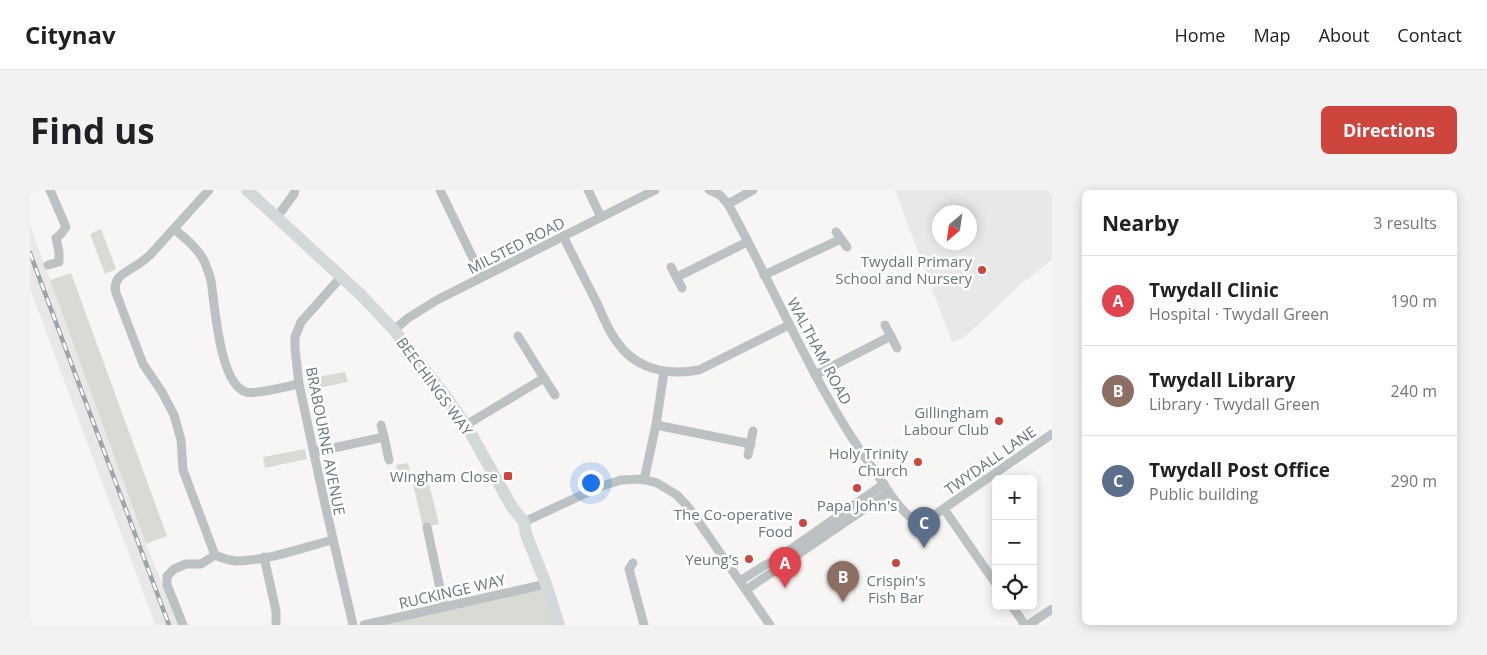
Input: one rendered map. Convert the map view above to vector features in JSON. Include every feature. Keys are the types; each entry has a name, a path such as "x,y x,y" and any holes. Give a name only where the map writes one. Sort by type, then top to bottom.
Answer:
{"street":[{"path":"48,265 59,262 56,238 66,227 50,190"},
{"path":"209,190 140,263 122,274 117,280 115,289 142,364 162,392 174,414 181,440 183,470 215,555 236,561 264,557 332,540"},
{"name":"BEECHINGS WAY","path":"247,190 342,276 394,330 447,398 466,425 512,507 524,522 526,534 546,584 558,625"},
{"path":"276,217 295,190"},
{"path":"440,190 482,277"},
{"path":"588,190 602,217"},
{"name":"MILSTED ROAD","path":"394,330 423,308 655,190"},
{"name":"WALTHAM ROAD","path":"709,190 720,195 728,204 789,325 856,446 908,515 917,520"},
{"path":"728,204 753,190"},
{"path":"174,229 198,250 204,261 211,280 218,339 232,376 239,387 246,392 256,392 299,384"},
{"path":"764,275 838,235 847,247"},
{"path":"563,236 615,340 629,355 646,366 664,372 684,373 699,370 789,325"},
{"path":"677,277 747,242"},
{"path":"671,266 682,288"},
{"name":"BRABOURNE AVENUE","path":"342,276 302,322 295,337 295,350 299,384 315,452 332,540 353,625"},
{"path":"885,325 898,348"},
{"path":"518,336 555,395"},
{"path":"815,374 891,336"},
{"path":"644,480 656,425 664,372"},
{"path":"466,425 544,378"},
{"path":"381,425 389,460"},
{"path":"656,425 751,444"},
{"path":"748,454 753,431"},
{"name":"TWYDALL LANE","path":"917,520 930,518 1052,434"},
{"path":"315,452 384,436"},
{"path":"524,522 612,482 627,479 644,480 664,487 684,501 770,625"},
{"path":"740,581 887,488"},
{"path":"746,590 887,488"},
{"path":"944,509 992,578"},
{"path":"427,527 444,607"},
{"path":"183,625 167,585 167,576 174,569 186,564 202,564 215,555"},
{"path":"264,557 276,611 276,625"},
{"path":"634,563 629,569 644,625"},
{"name":"RUCKINGE WAY","path":"364,625 546,584"},
{"path":"1015,610 1026,625 1052,609"}],"shaded area":[{"name":"Twydall Primary School and Nursery","path":"895,190 1052,190 1052,260 1021,284 964,338 952,342"},
{"path":"30,225 146,544 179,625 155,625 30,289"},
{"path":"101,229 116,269 105,274 90,234"},
{"path":"71,273 167,536 146,544 50,280"},
{"path":"345,372 348,382 313,389 311,378"},
{"path":"305,449 307,459 265,468 263,457"},
{"path":"408,463 412,480 399,482 396,465"},
{"path":"427,476 439,524 423,527 412,480"},
{"path":"546,584 559,625 364,625"}],"railway":[{"path":"30,253 169,625"}],"place":[{"name":"Twydall Primary School and Nursery","path":"982,270"},
{"name":"Gillingham Labour Club","path":"999,421"},
{"name":"Holy Trinity Church","path":"918,462"},
{"name":"Wingham Close","path":"508,476"},
{"name":"Papa John's","path":"857,488"},
{"name":"The Co-operative Food","path":"803,523"},
{"name":"Twydall Post Office","path":"924,548"},
{"name":"Yeung's","path":"749,559"},
{"name":"Crispin's Fish Bar","path":"896,563"},
{"name":"Twydall Clinic","path":"785,588"},
{"name":"Twydall Library","path":"843,602"}]}
